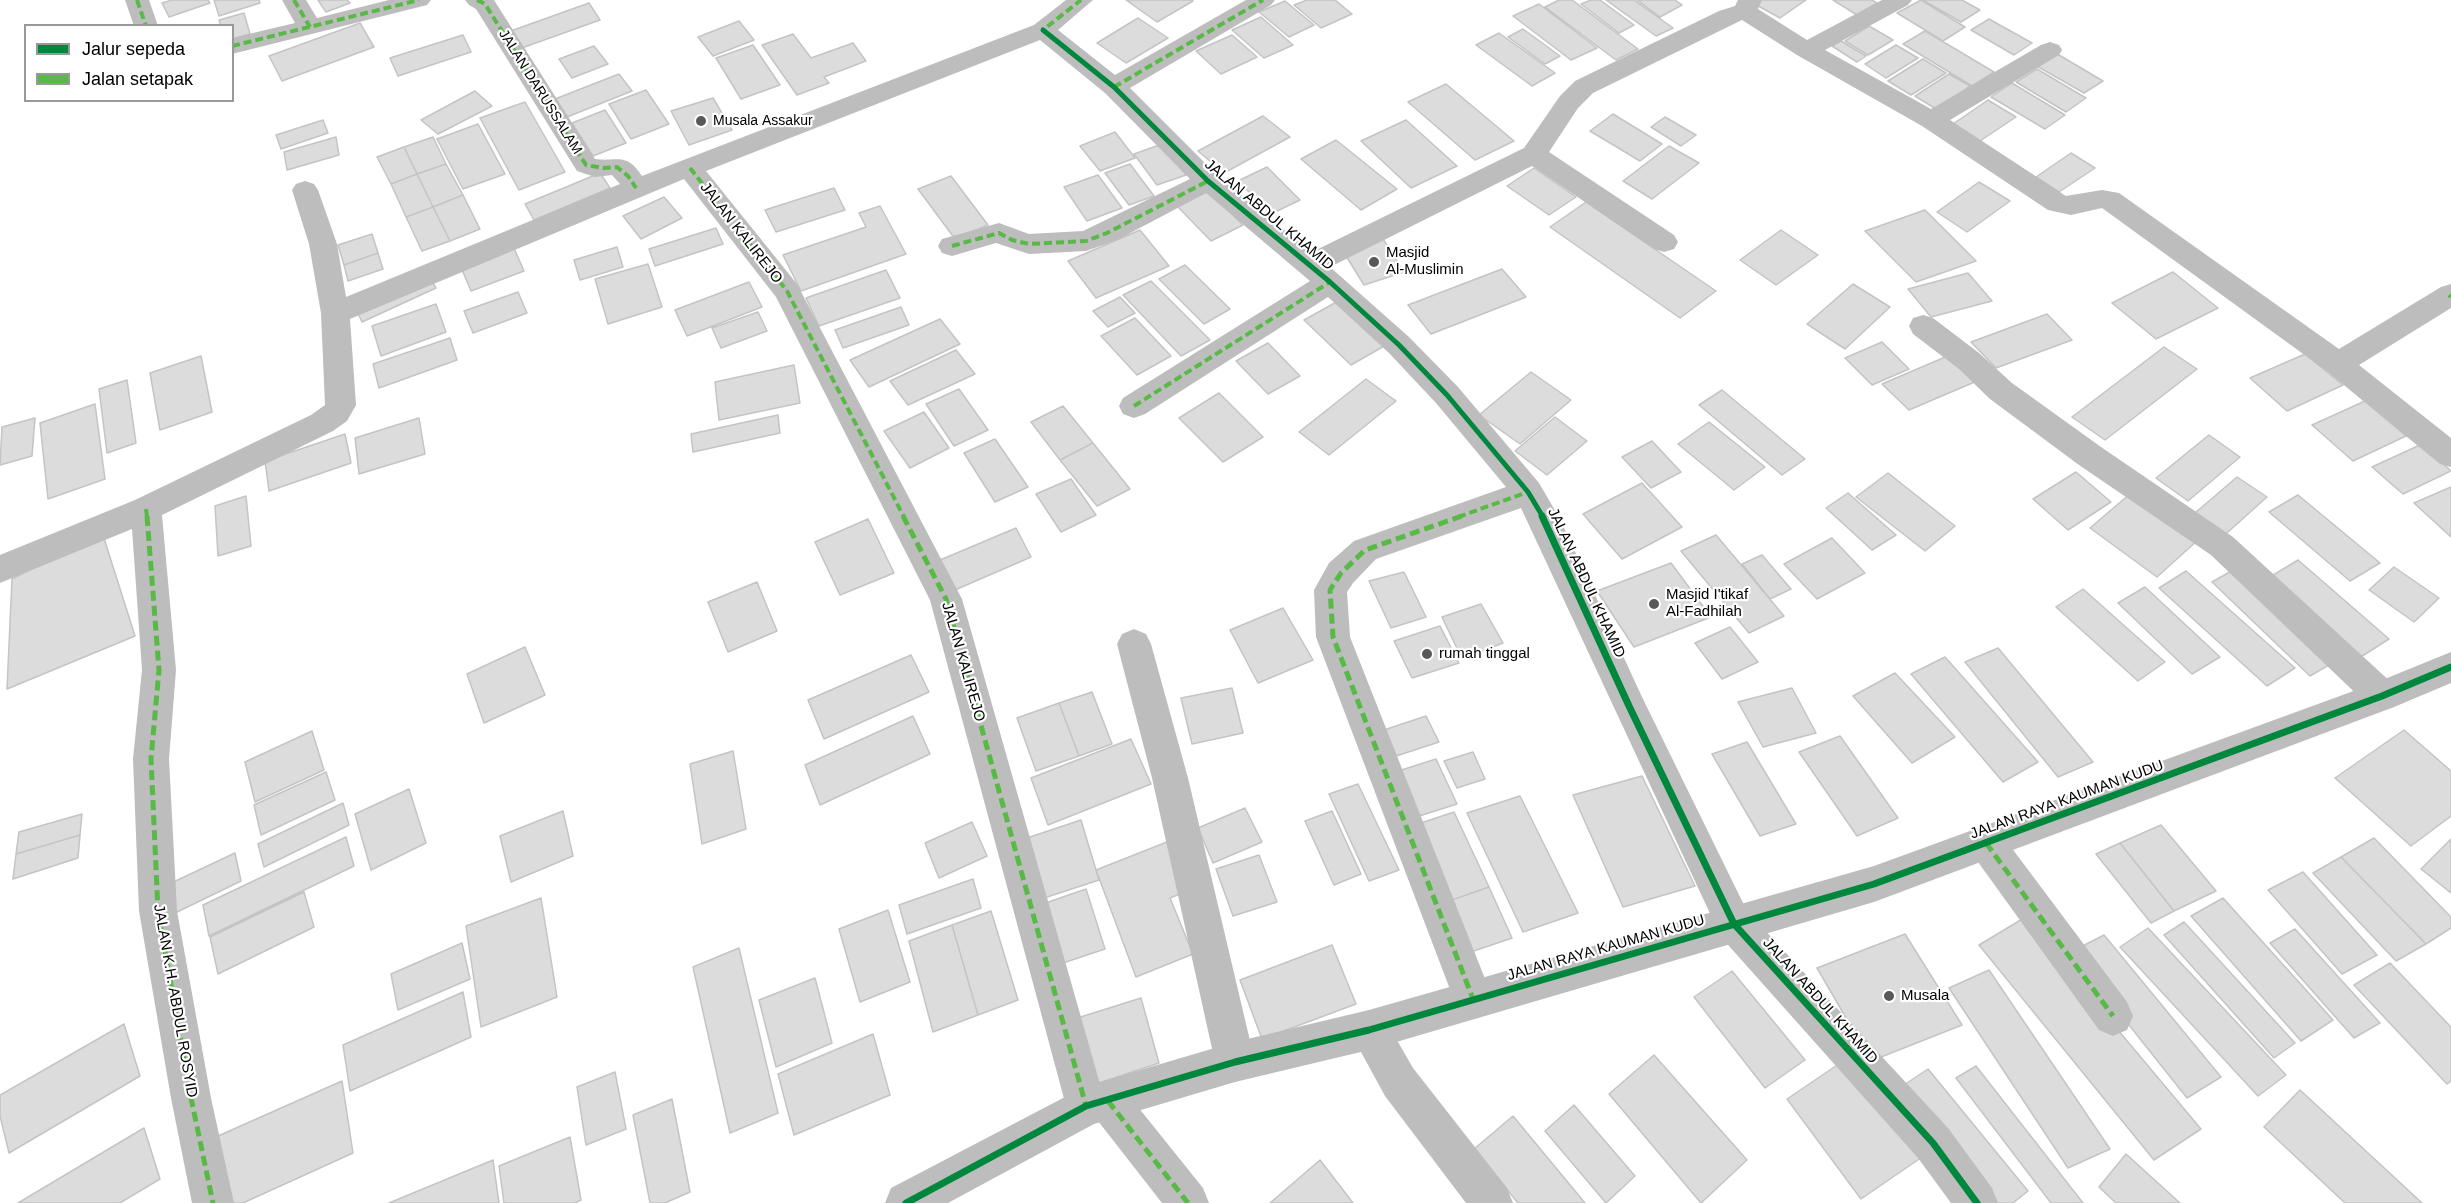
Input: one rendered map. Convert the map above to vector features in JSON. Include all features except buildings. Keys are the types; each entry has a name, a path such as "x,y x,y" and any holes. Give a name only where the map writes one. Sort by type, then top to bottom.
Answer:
{"street":[{"path":"137,0 145,24"},
{"path":"294,0 310,27"},
{"path":"234,46 419,0"},
{"name":"JALAN DARUSSALAM","path":"477,0 485,4 586,165 598,168 621,167 625,169 636,188"},
{"path":"335,313 636,188 1043,30 1080,0"},
{"path":"1114,87 1263,0"},
{"path":"1806,50 1900,0"},
{"path":"1134,406 1319,273 1533,154 1544,143 1568,101 1584,87 1747,6 1806,50 1931,120 2062,205 2070,207 2100,198 2109,200 2338,364 2451,455"},
{"name":"JALAN ABDUL KHAMID","path":"1043,30 1114,87 1208,181 1319,273 1399,345 1447,395 1528,492 1544,519 1629,706 1734,924 1933,1143 1977,1203"},
{"path":"1931,120 2050,50"},
{"path":"1533,154 1664,242"},
{"name":"JALAN KALIREJO","path":"690,168 787,291 946,598 1097,1103"},
{"path":"952,246 999,233 1012,240 1029,244 1086,241 1107,233 1208,181"},
{"path":"0,569 146,509 322,423 336,413 341,405 335,313 323,244 305,190"},
{"path":"2338,364 2450,295"},
{"path":"1923,326 1969,361 2001,391 2090,456 2222,546 2382,696"},
{"path":"1473,999 1333,637 1330,590 1341,573 1365,550 1528,492"},
{"name":"JALAN K.H. ABDUL ROSYID","path":"146,509 159,670 151,759 158,911 191,1098 213,1203"},
{"path":"1134,644 1170,778 1235,1062"},
{"name":"JALAN RAYA KAUMAN KUDU","path":"906,1203 1097,1103 1235,1062 1369,1030 1874,884 2382,696 2451,667"},
{"path":"1986,843 2113,1016"},
{"path":"1369,1030 1399,1082 1492,1203"},
{"path":"1097,1103 1188,1203"}],"marked path":[{"path":"137,0 145,24"},
{"path":"294,0 310,27"},
{"path":"234,46 419,0"},
{"path":"477,0 485,4 586,165 595,168 613,166 622,169 636,188"},
{"path":"1048,34 1043,30 1081,0"},
{"path":"1114,87 1263,0"},
{"path":"690,168 787,291 946,599 1086,1106"},
{"path":"952,246 999,233 1012,240 1029,244 1086,241 1107,233 1208,181"},
{"path":"1134,406 1330,282"},
{"path":"1473,999 1333,637 1330,590 1341,573 1365,550 1528,492"},
{"path":"146,509 159,670 151,759 158,911 191,1098 213,1203"},
{"path":"1986,843 2113,1016"},
{"path":"1108,1101 1188,1203"}],"cycle path":[{"path":"1043,30 1114,87 1208,181 1330,282 1399,345 1447,395 1528,492 1544,519 1629,706 1734,924 1933,1143 1977,1203"},
{"path":"906,1203 1086,1106 1235,1062 1369,1030 1874,884 2382,696 2451,667"}],"place":[{"name":"Musala Assakur","path":"701,121"},
{"name":"Masjid Al-Muslimin","path":"1374,262"},
{"name":"Masjid I'tikaf Al-Fadhilah","path":"1654,604"},
{"name":"rumah tinggal","path":"1427,654"},
{"name":"Musala","path":"1889,996"}]}
